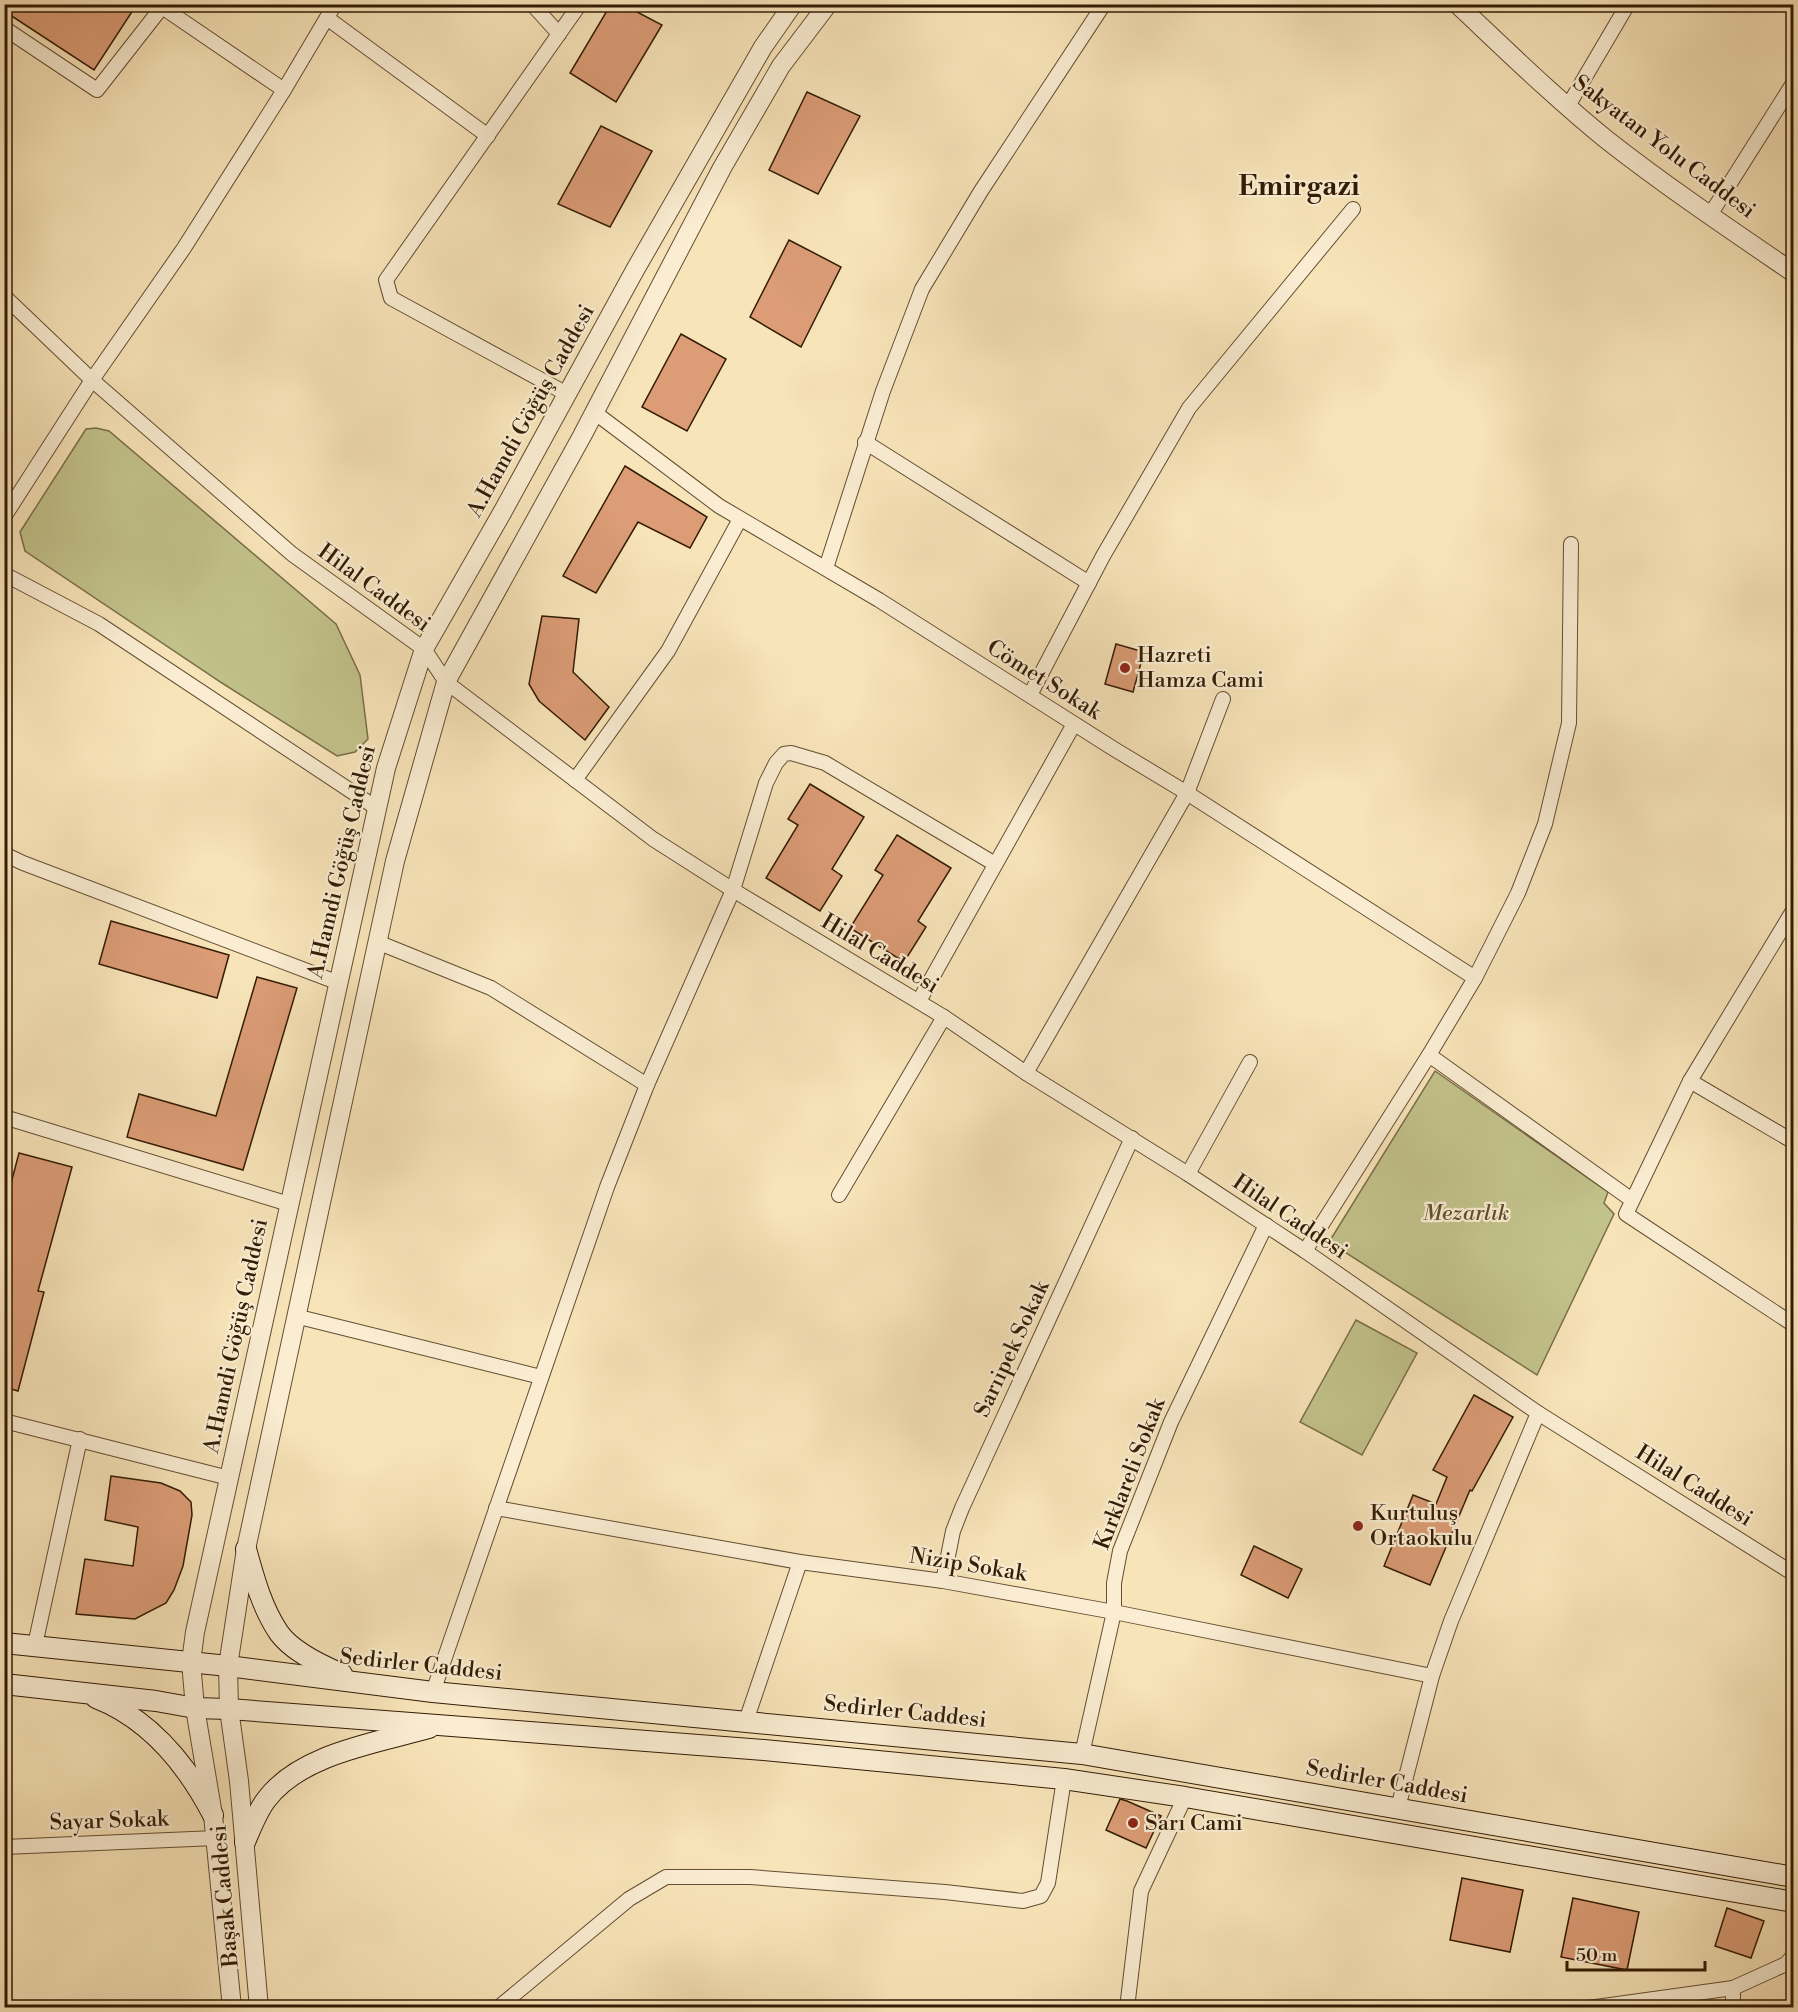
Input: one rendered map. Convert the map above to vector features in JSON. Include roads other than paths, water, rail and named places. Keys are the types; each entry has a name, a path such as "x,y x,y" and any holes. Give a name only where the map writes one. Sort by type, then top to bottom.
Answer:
{"main road":[{"path":"246,1549 260,1597 280,1634 315,1662 364,1684"},
{"name":"Sedirler Caddesi","path":"4,1643 228,1666 433,1692 1082,1754 1794,1876"},
{"path":"4,1684 156,1701 195,1708 443,1724 752,1749 1064,1779 1185,1797 1794,1902"},
{"path":"76,1691 105,1702 149,1730 177,1758 201,1791 213,1815"},
{"path":"245,1842 266,1800 298,1770 339,1754 443,1724"}],"street":[{"path":"4,517 92,380 184,248 284,90 335,4"},
{"path":"532,4 560,34"},
{"path":"567,394 391,298 386,280 580,4"},
{"name":"A.Hamdi Göğüş Caddesi","path":"213,1815 195,1708 191,1662 195,1632 387,768 424,649 503,511 635,270 763,47 793,4"},
{"path":"230,1709 228,1666 246,1549 295,1316 395,861 446,682 594,412 722,168 781,66 828,4"},
{"path":"826,568 865,442 922,289 981,191 1104,4"},
{"name":"Sakyatan Yolu Caddesi","path":"1457,4 1608,140 1794,273"},
{"path":"1568,106 1628,4"},
{"path":"4,28 97,90 160,6 284,90"},
{"path":"327,18 488,136"},
{"path":"1710,215 1794,82"},
{"path":"1030,695 1089,583 1189,408 1353,209"},
{"name":"Hilal Caddesi","path":"4,296 92,380 292,554 424,649 446,682 653,839 733,890 919,1001 1026,1073 1188,1174 1305,1251 1538,1413 1794,1574"},
{"name":"Cömet Sokak","path":"594,412 719,506 826,568 1188,793 1475,978"},
{"path":"865,442 1089,583"},
{"path":"575,780 668,651 740,519"},
{"path":"1305,1251 1430,1055 1475,978 1518,893 1545,824 1569,723 1571,544"},
{"path":"4,574 99,624 378,809"},
{"path":"1026,1073 1188,793 1223,699"},
{"path":"919,1001 1074,724"},
{"path":"433,1692 607,1186 647,1084 733,890 766,783 776,763 784,754 791,753 825,763 995,864"},
{"path":"4,854 339,983"},
{"path":"1794,909 1690,1081 1626,1214 1794,1325"},
{"path":"377,942 491,988 647,1084"},
{"path":"839,1195 944,1017"},
{"path":"1430,1055 1632,1200"},
{"path":"1188,1174 1250,1062"},
{"path":"1690,1081 1794,1142"},
{"path":"4,1118 289,1204"},
{"name":"Sarıipek Sokak","path":"944,1581 953,1531 962,1508 1132,1138"},
{"name":"Kırklareli Sokak","path":"1082,1754 1114,1612 1114,1583 1120,1551 1166,1433 1266,1226"},
{"path":"295,1316 541,1377"},
{"path":"1398,1808 1432,1676 1450,1621 1538,1413"},
{"path":"4,1421 229,1478"},
{"path":"35,1645 80,1440"},
{"name":"Nizip Sokak","path":"496,1508 800,1562 944,1581 1114,1612 1432,1676"},
{"path":"746,1721 800,1562"},
{"name":"Başak Caddesi","path":"230,1709 245,1842 259,2007"},
{"path":"498,2007 629,1899 666,1877 750,1877 945,1892 1023,1901 1041,1896 1048,1883 1064,1779"},
{"path":"1126,2007 1141,1891 1185,1797"},
{"name":"Başak Caddesi","path":"213,1815 232,2007"},
{"name":"Sayar Sokak","path":"4,1847 216,1838"},
{"path":"1589,2007 1733,1988 1786,1964 1794,1955"},
{"path":"1733,1988 1733,2007"}],"place":[{"name":"Hazreti Hamza Cami","path":"1125,668"},
{"name":"Kurtuluş Ortaokulu","path":"1358,1526"},
{"name":"Sarı Cami","path":"1133,1823"}],"district":[{"name":"Emirgazi","path":"1299,186"}],"park label":[{"name":"Mezarlık","path":"1466,1213"}]}
